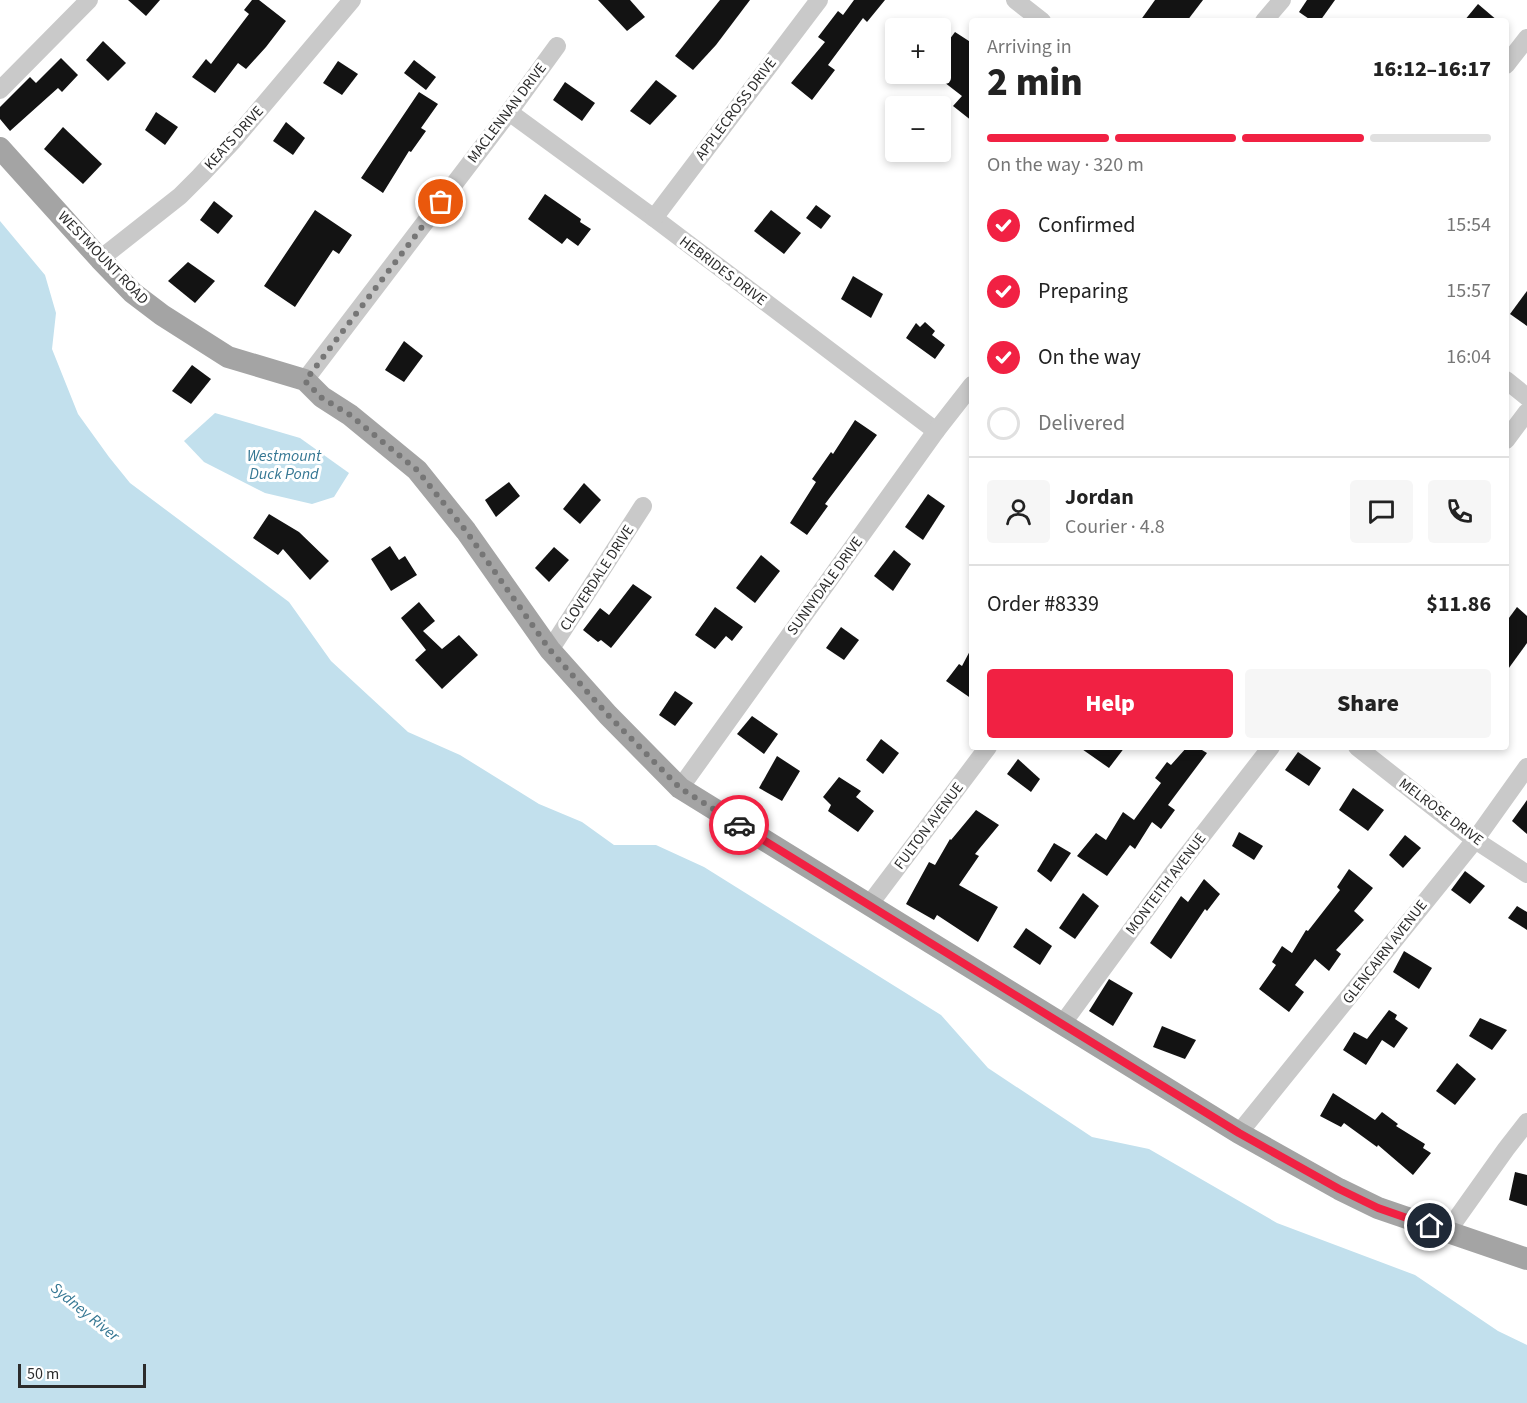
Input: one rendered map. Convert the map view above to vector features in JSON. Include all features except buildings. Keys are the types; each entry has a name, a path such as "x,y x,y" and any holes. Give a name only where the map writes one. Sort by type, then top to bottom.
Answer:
{"main road":[{"name":"WESTMOUNT ROAD","path":"0,148 133,293 190,334 228,357 305,381 322,398 350,415 417,470 466,531 550,650 608,715 680,788 1239,1133 1330,1184 1378,1208 1527,1259"}],"street":[{"path":"0,90 89,0"},
{"name":"KEATS DRIVE","path":"100,259 180,196 200,176 233,141 352,0"},
{"name":"APPLECROSS DRIVE","path":"654,219 819,0"},
{"path":"1015,0 1038,18"},
{"path":"1267,18 1282,0"},
{"path":"1509,61 1527,38"},
{"name":"MACLENNAN DRIVE","path":"305,381 557,46"},
{"name":"HEBRIDES DRIVE","path":"509,112 936,431"},
{"path":"1509,382 1527,397"},
{"name":"SUNNYDALE DRIVE","path":"680,788 936,431 969,389"},
{"path":"1509,436 1527,412"},
{"name":"CLOVERDALE DRIVE","path":"550,650 643,506"},
{"name":"FULTON AVENUE","path":"869,905 986,750"},
{"name":"MONTEITH AVENUE","path":"1063,1023 1173,873 1269,750"},
{"name":"MELROSE DRIVE","path":"1361,750 1475,840 1527,874"},
{"name":"GLENCAIRN AVENUE","path":"1239,1133 1475,840 1527,767"},
{"path":"1448,1232 1527,1122"}],"water":[{"name":"Sydney River","path":"0,221 45,275 56,313 52,349 78,414 109,457 130,483 289,602 331,661 408,732 460,755 539,804 582,822 614,845 656,845 704,867 941,1015 988,1068 1092,1137 1149,1149 1277,1223 1415,1275 1498,1331 1527,1345 1527,1403 0,1403"},
{"name":"Westmount Duck Pond","path":"215,413 300,438 349,473 334,497 312,504 265,493 204,462 184,441"}],"way so far":[{"path":"441,202 305,381 322,398 350,415 417,470 466,531 550,650 608,715 680,788 739,825"}],"route":[{"path":"739,825 1239,1133 1378,1208 1430,1226"}]}
